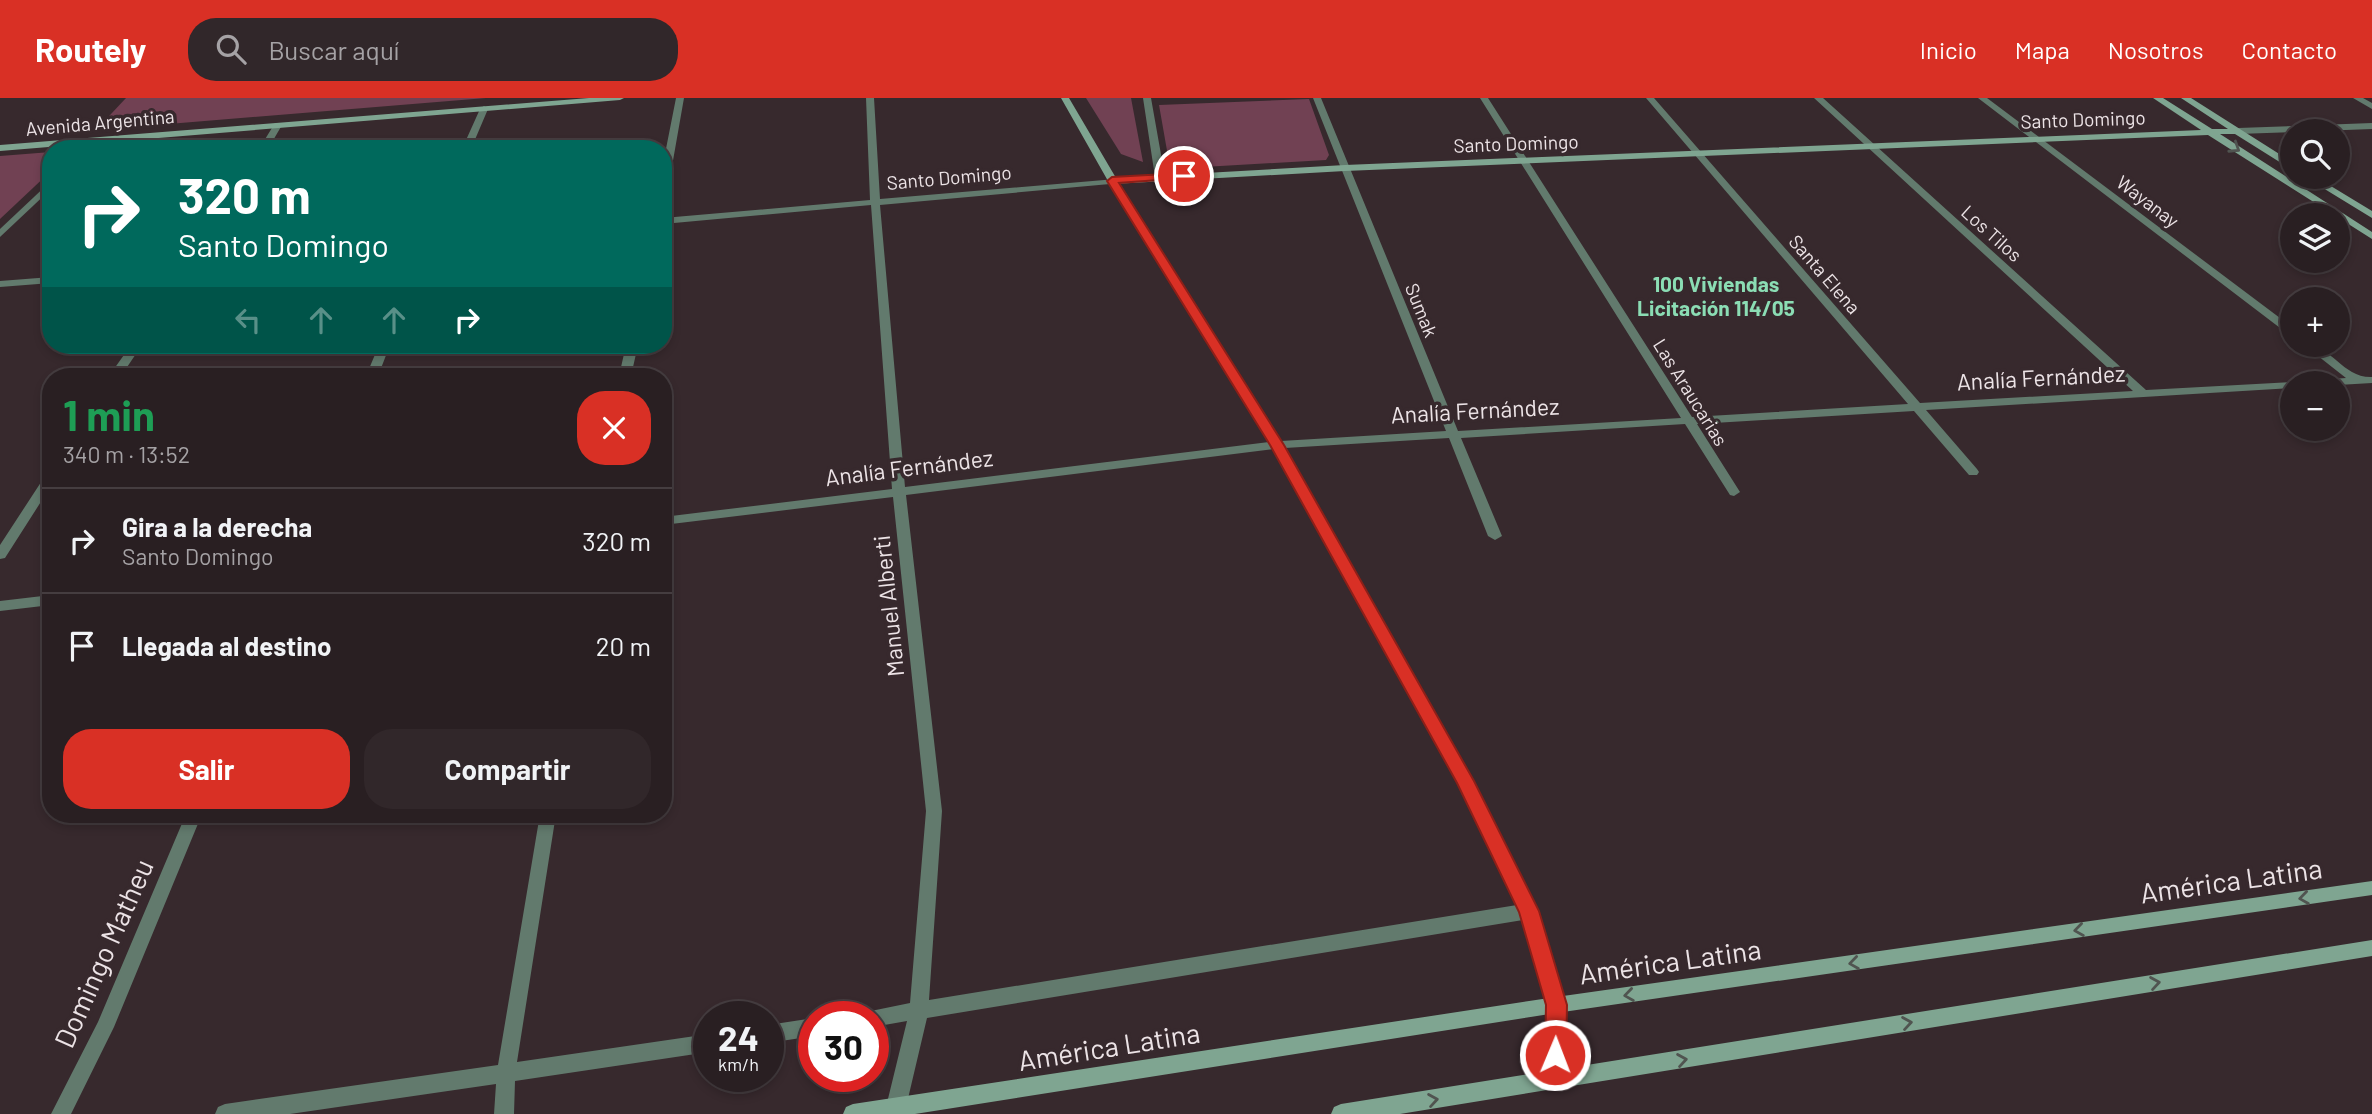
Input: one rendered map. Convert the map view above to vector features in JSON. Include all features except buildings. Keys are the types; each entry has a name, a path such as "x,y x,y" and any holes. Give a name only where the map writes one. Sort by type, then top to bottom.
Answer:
{"street":[{"name":"Avenida Argentina","path":"97,140 621,98"},
{"path":"672,141 680,98"},
{"name":"Manuel Alberti","path":"870,98 875,201 899,491 934,811 919,1011 896,1107"},
{"path":"1065,98 1112,181 1277,445 1465,781 1529,911 1556,1005 1555,1080"},
{"path":"1147,98 1160,177"},
{"name":"Sumak","path":"1317,98 1495,536"},
{"name":"Las Araucarias","path":"1484,98 1734,492"},
{"name":"Santa Elena","path":"1650,98 1973,472"},
{"name":"Los Tilos","path":"1818,98 2143,394"},
{"name":"Wayanay","path":"1982,98 2280,323"},
{"path":"2157,98 2372,236"},
{"path":"2185,98 2280,158"},
{"path":"2357,98 2372,106"},
{"path":"471,140 484,109"},
{"path":"269,140 278,125"},
{"name":"Santo Domingo","path":"672,220 1160,177 1869,145 2372,126"},
{"name":"Avenida Argentina","path":"0,148 42,145"},
{"path":"2330,189 2372,215"},
{"path":"0,234 42,193"},
{"path":"0,284 42,281"},
{"path":"2325,357 2357,381"},
{"path":"2350,381 2372,380"},
{"name":"Analía Fernández","path":"672,520 1277,445 2280,386"},
{"path":"0,555 42,490"},
{"path":"0,606 42,601"},
{"name":"Domingo Matheu","path":"61,1114 105,1027 190,823"},
{"path":"504,1114 506,1073 547,823"},
{"name":"América Latina","path":"853,1114 1556,1005 2372,888"},
{"path":"889,1016 1529,911"},
{"path":"1342,1114 2372,948"},
{"path":"225,1114 693,1044"}],"shaded area":[{"path":"126,98 486,98 96,130"},
{"path":"1086,98 1131,98 1143,162 1121,154"},
{"path":"1309,99 1329,155 1326,160 1186,168 1174,166 1169,162 1159,105"},
{"path":"42,153 42,179 0,219 0,156"}],"district":[{"name":"100 Viviendas Licitación 114/05","path":"1716,295"}],"route":[{"path":"1184,176 1112,181 1277,445 1465,781 1529,911 1556,1005 1555,1055"}]}
